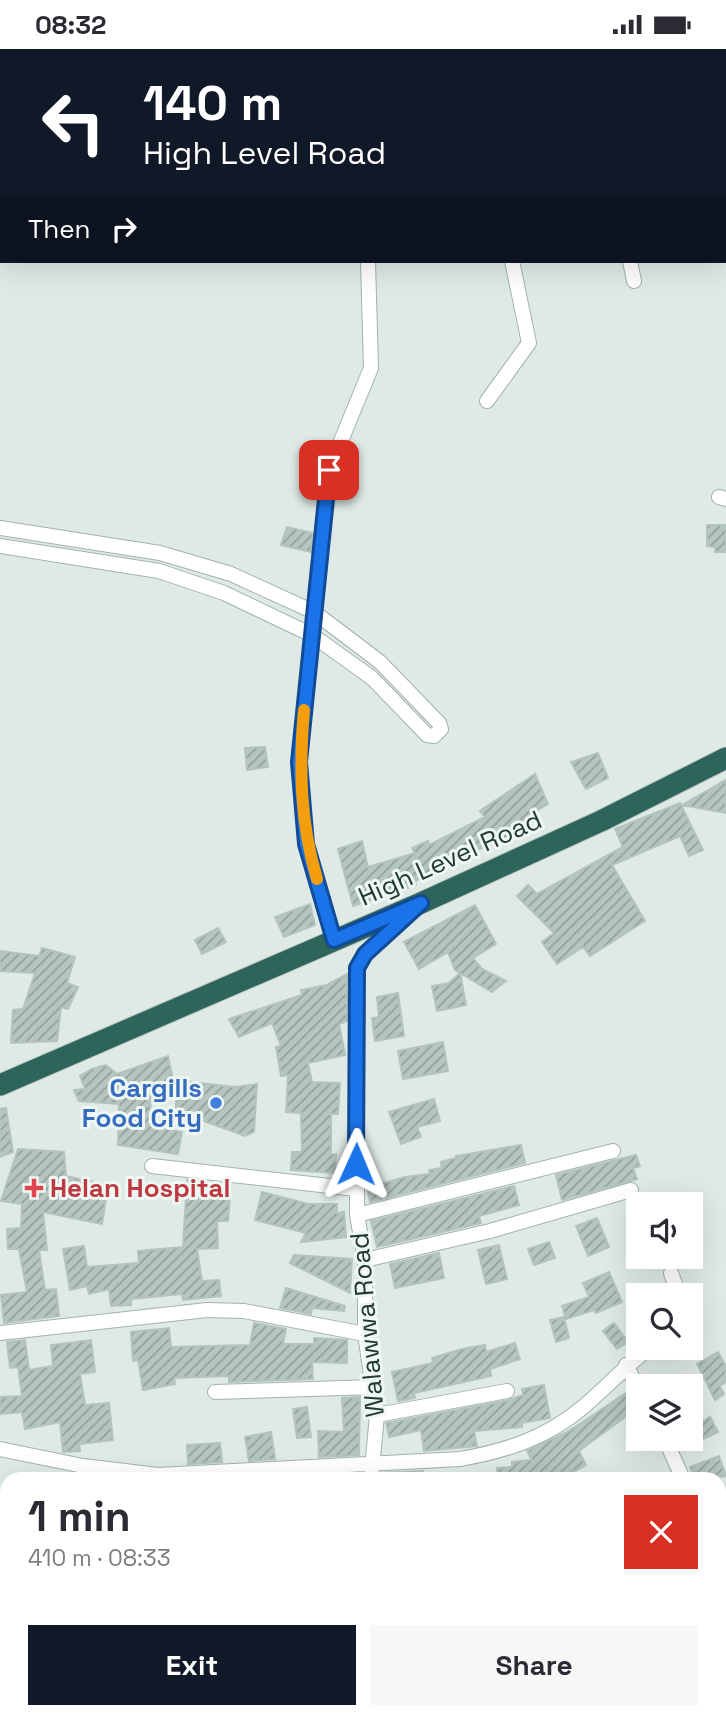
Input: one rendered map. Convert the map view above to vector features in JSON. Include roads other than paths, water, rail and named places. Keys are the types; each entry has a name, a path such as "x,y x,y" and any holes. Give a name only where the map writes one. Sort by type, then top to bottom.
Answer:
{"highway":[{"name":"High Level Road","path":"0,1085 421,903 601,821 726,758"}],"street":[{"path":"334,940 306,844 299,762 329,470 371,368 368,263"},
{"path":"487,401 529,343 512,263"},
{"path":"631,263 634,281"},
{"path":"0,528 160,554 231,574 314,613 380,662 439,723 438,733 427,735 372,678 312,635 224,593 159,571 0,546"},
{"name":"Walawwa Road","path":"373,1472 377,1415 365,1333 365,1261 357,1215 356,1189 357,968 365,954 421,903"},
{"path":"357,1215 613,1151"},
{"path":"152,1166 356,1189"},
{"path":"365,1261 490,1231 631,1190"},
{"path":"671,1273 675,1283"},
{"path":"0,1333 207,1310 244,1311 365,1333"},
{"path":"373,1472 503,1452 543,1435 582,1408 633,1360"},
{"path":"626,1365 631,1374"},
{"path":"215,1392 375,1387"},
{"path":"377,1415 507,1391"},
{"path":"0,1449 83,1466 133,1472"},
{"path":"670,1451 680,1472"}],"place":[{"name":"Cargills Food City","path":"216,1103"},
{"name":"Helan Hospital","path":"34,1188"}]}
